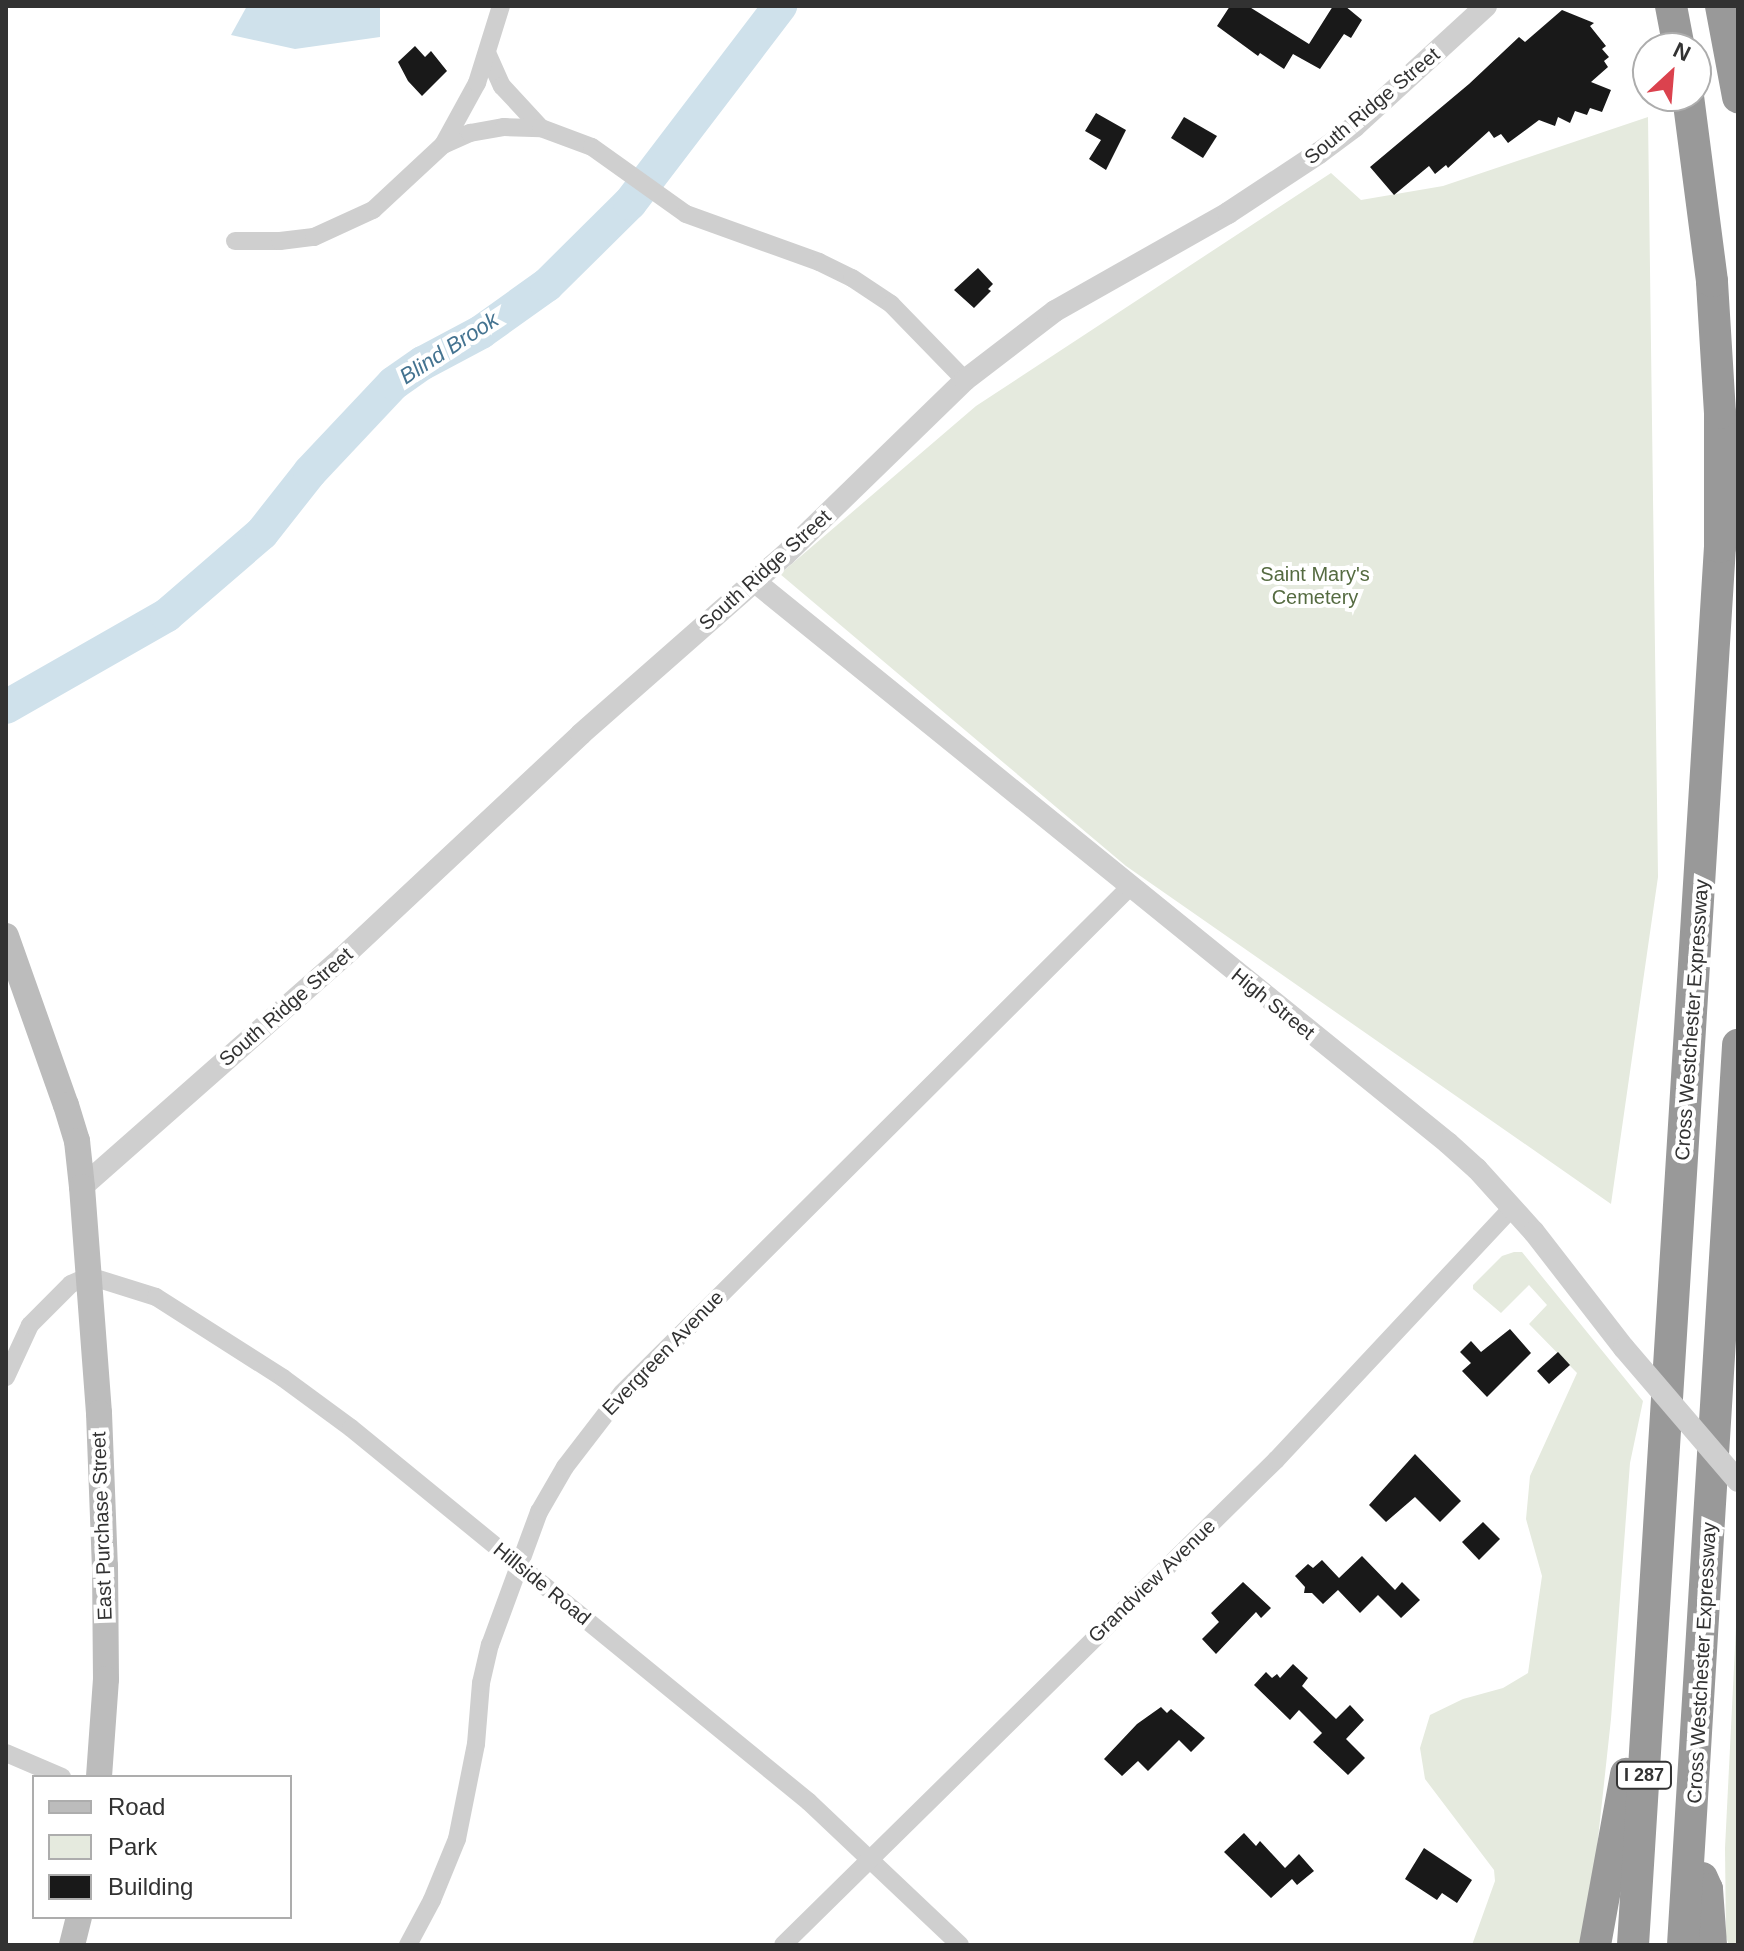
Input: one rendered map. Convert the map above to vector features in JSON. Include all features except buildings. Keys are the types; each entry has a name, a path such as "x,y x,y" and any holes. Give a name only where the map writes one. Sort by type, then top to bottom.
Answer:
{"highway":[{"path":"1671,6 1676,32"},
{"path":"1721,6 1738,97"},
{"name":"Cross Westchester Expressway","path":"1633,1945 1720,547 1714,314 1690,112"},
{"name":"Cross Westchester Expressway","path":"1683,1945 1738,1045"},
{"path":"1595,1945 1655,1605"},
{"path":"1690,1854 1707,1889 1711,1945"}],"main road":[{"path":"6,936 70,1117 82,1187"},
{"name":"East Purchase Street","path":"82,1187 105,1566 106,1679 99,1775"},
{"path":"72,1945 78,1919"}],"street":[{"path":"235,241 314,237 373,210 443,145 477,83 501,6"},
{"name":"South Ridge Street","path":"82,1187 343,957 581,734 881,464 965,380 1055,311 1239,206 1319,153 1354,127 1486,6"},
{"path":"488,55 502,86 541,128"},
{"path":"443,145 470,133 504,127 541,128 592,147 686,214 819,262 852,278 891,304 965,380"},
{"name":"High Street","path":"754,581 1448,1143 1512,1208 1624,1348 1738,1481"},
{"name":"Evergreen Avenue","path":"408,1945 432,1900 457,1839 476,1744 481,1683 518,1564 539,1512 565,1467 622,1393 1130,887"},
{"name":"Grandview Avenue","path":"783,1945 868,1858 1276,1460 1512,1208"},
{"path":"6,1377 30,1325 71,1284 89,1276"},
{"name":"Hillside Road","path":"89,1276 156,1297 283,1378 351,1428 809,1802 960,1945"},
{"path":"6,1753 57,1775"}],"green space":[{"name":"Saint Mary's Cemetery","path":"1648,117 1658,877 1611,1204 1126,866 780,574 976,406 1331,173 1361,200 1443,186"},
{"path":"1522,1252 1643,1401 1630,1463 1611,1719 1592,1894 1581,1945 1472,1945 1495,1881 1494,1870 1425,1779 1420,1748 1430,1715 1463,1699 1503,1688 1528,1673 1542,1576 1526,1519 1530,1476 1577,1373 1529,1324 1547,1305 1529,1285 1501,1313 1473,1289 1473,1285 1502,1256"},
{"path":"1738,1587 1738,1945 1729,1945 1726,1937 1725,1848"}],"shaded area":[{"path":"247,6 380,6 380,37 295,49 231,35"}],"waterway":[{"name":"Blind Brook","path":"6,707 167,615 262,533 310,472 394,383 423,363 481,332 547,285 630,203 780,6"}]}
